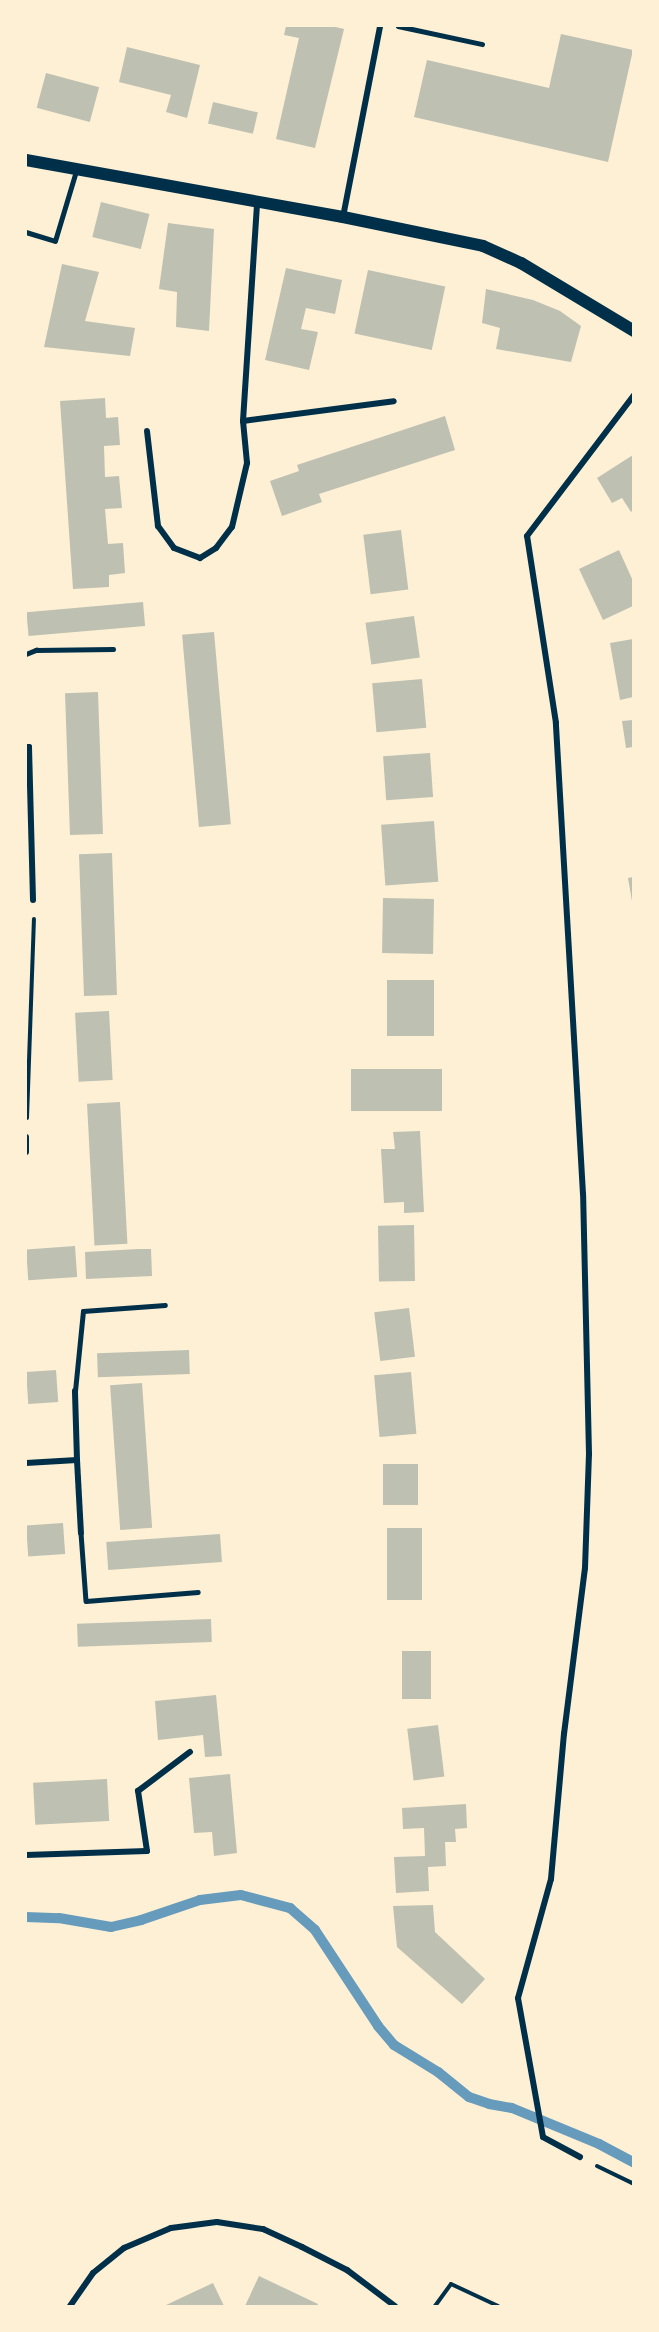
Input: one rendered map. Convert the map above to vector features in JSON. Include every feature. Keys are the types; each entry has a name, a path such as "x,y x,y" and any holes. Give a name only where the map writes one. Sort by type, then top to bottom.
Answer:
{"main road":[{"path":"26,160 76,171 343,217 483,246 521,263 633,331"}],"street":[{"path":"343,217 380,26"},
{"path":"147,430 158,526 174,548 200,558 216,548 232,527 247,463 243,421 257,201"},
{"path":"580,2157 543,2137 518,1998 551,1879 564,1734 585,1568 589,1454 583,1194 556,723 527,536 633,395"},
{"path":"243,421 394,401"},
{"path":"26,747 29,747 33,900"},
{"path":"26,1137 26,1152"},
{"path":"75,1391 81,1533"},
{"path":"26,1463 77,1460"},
{"path":"26,1855 147,1851 138,1791 190,1752"},
{"path":"70,2307 93,2273 124,2248 171,2228 217,2222 262,2229 282,2238 347,2270 395,2307"}],"lane":[{"path":"398,26 482,44"},
{"path":"26,232 55,242 76,171"},
{"path":"26,654 36,650 113,649"},
{"path":"75,1391 83,1311 165,1305"},
{"path":"81,1533 86,1601 198,1592"}],"path":[{"path":"26,1137 33,900"},
{"path":"580,2157 633,2184"},
{"path":"435,2307 451,2284 498,2307"}],"building":[{"path":"286,26 331,26 344,29 315,148 276,139 299,38 284,35"},
{"path":"561,34 633,50 608,162 414,117 427,60 549,88"},
{"path":"127,47 200,65 187,118 166,112 171,95 119,82"},
{"path":"46,73 99,87 90,122 37,108"},
{"path":"213,102 258,112 253,134 208,123"},
{"path":"101,202 150,214 141,249 92,237"},
{"path":"168,223 214,229 209,331 176,327 177,292 159,289"},
{"path":"62,264 99,272 85,321 135,328 130,356 44,347"},
{"path":"286,268 342,280 335,314 306,308 301,329 318,332 309,370 265,360"},
{"path":"368,270 445,286 432,350 354,334"},
{"path":"486,289 533,300 560,311 581,326 571,362 496,349 500,328 482,323"},
{"path":"105,398 106,418 118,417 120,445 104,446 105,477 119,476 122,508 105,509 108,544 123,543 125,573 109,575 109,587 73,589 60,401"},
{"path":"445,416 455,450 319,494 322,502 282,516 270,481 299,471 297,465"},
{"path":"633,455 633,510 631,512 622,498 612,503 597,478"},
{"path":"401,530 408,590 371,594 363,535"},
{"path":"619,550 633,581 633,606 603,620 579,569"},
{"path":"143,602 145,626 29,636 26,612"},
{"path":"414,616 420,658 371,664 365,623"},
{"path":"214,632 231,824 199,827 182,635"},
{"path":"633,639 633,697 620,700 610,643"},
{"path":"422,679 426,728 376,732 372,683"},
{"path":"98,692 103,834 70,835 65,693"},
{"path":"633,720 633,747 626,748 622,721"},
{"path":"430,753 433,797 386,800 383,756"},
{"path":"434,821 438,882 385,886 381,825"},
{"path":"112,853 117,995 84,996 79,854"},
{"path":"633,877 633,901 632,901 628,878"},
{"path":"383,898 434,899 433,954 382,953"},
{"path":"387,980 434,980 434,1036 387,1036"},
{"path":"109,1011 113,1080 79,1082 75,1013"},
{"path":"351,1069 442,1069 442,1111 351,1111"},
{"path":"120,1102 127,1244 94,1246 87,1104"},
{"path":"420,1131 424,1212 404,1213 404,1202 384,1203 381,1149 395,1149 393,1132"},
{"path":"414,1225 415,1281 379,1282 378,1226"},
{"path":"75,1246 77,1277 28,1280 26,1249"},
{"path":"151,1249 152,1276 86,1279 85,1252"},
{"path":"409,1308 415,1357 380,1361 374,1312"},
{"path":"189,1350 190,1374 98,1377 97,1353"},
{"path":"56,1370 58,1402 28,1404 26,1372"},
{"path":"411,1372 416,1434 380,1437 374,1375"},
{"path":"142,1383 152,1528 120,1530 110,1385"},
{"path":"383,1464 418,1464 418,1505 383,1505"},
{"path":"63,1523 65,1554 28,1557 26,1526"},
{"path":"387,1528 422,1528 422,1600 387,1600"},
{"path":"220,1534 222,1562 108,1570 106,1542"},
{"path":"211,1619 212,1642 78,1647 77,1624"},
{"path":"402,1651 431,1651 431,1699 402,1699"},
{"path":"216,1695 222,1756 205,1757 203,1735 158,1740 155,1701"},
{"path":"438,1725 444,1777 414,1780 407,1729"},
{"path":"230,1774 237,1853 214,1856 212,1832 194,1833 189,1778"},
{"path":"107,1779 109,1821 35,1825 33,1783"},
{"path":"466,1804 467,1828 455,1829 456,1842 445,1842 446,1866 428,1867 429,1891 396,1893 394,1857 425,1856 424,1828 403,1829 402,1808"},
{"path":"433,1905 435,1932 485,1979 462,2004 397,1947 393,1906"},
{"path":"259,2276 318,2304 317,2306 245,2306"},
{"path":"213,2283 224,2306 164,2306 183,2297"}],"waterway":[{"path":"26,1917 59,1918 111,1927 141,1920 200,1900 241,1895 290,1908 315,1930 378,2026 394,2045 438,2072 469,2097 489,2104 512,2108 599,2144 634,2163"}]}
